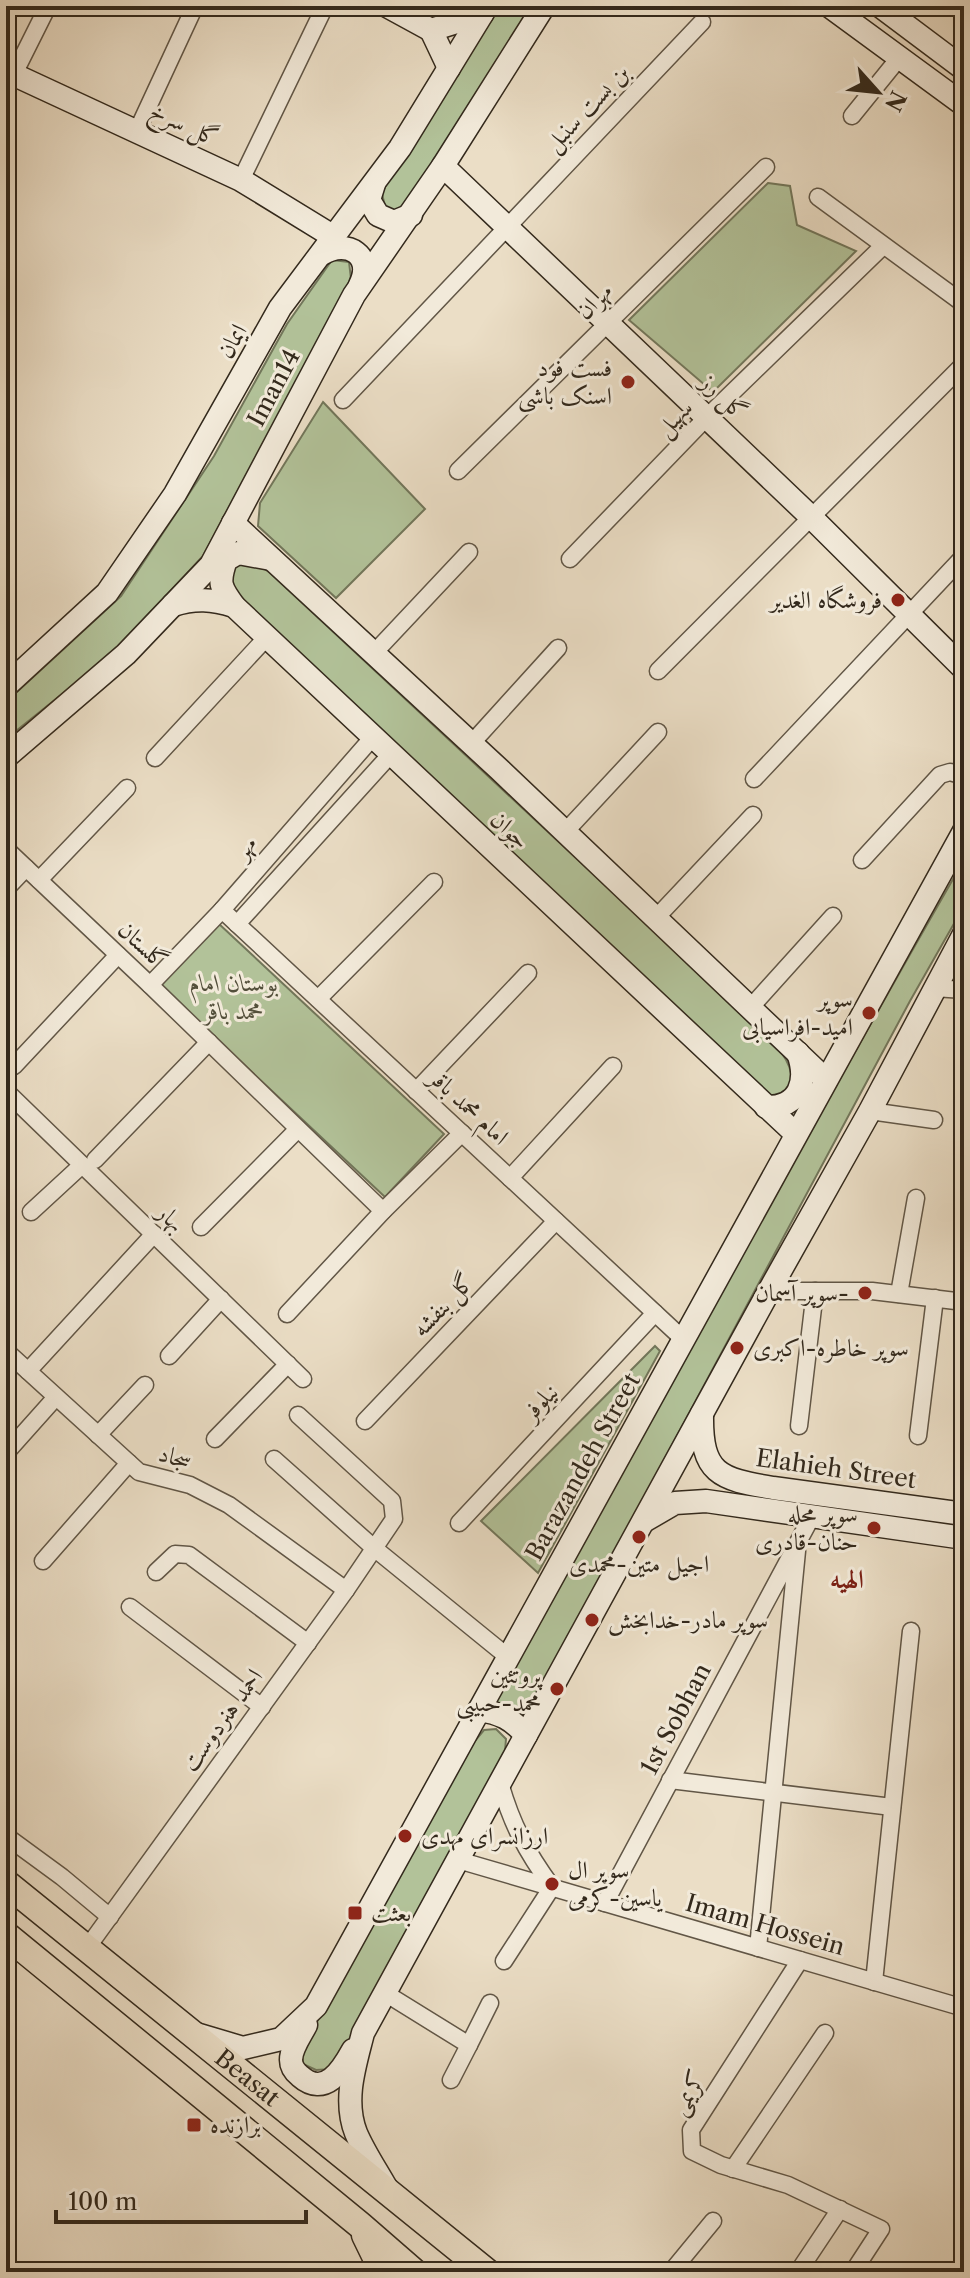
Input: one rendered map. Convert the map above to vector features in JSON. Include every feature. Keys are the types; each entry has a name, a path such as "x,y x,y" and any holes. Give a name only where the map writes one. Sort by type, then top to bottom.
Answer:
{"main road":[{"path":"387,6 431,30 449,68"},
{"name":"Iman14","path":"6,757 126,654 211,565 360,286 411,215 544,6"},
{"path":"829,6 964,105"},
{"path":"883,7 964,69"},
{"path":"431,30 484,10"},
{"name":"ایمان","path":"6,686 107,593 175,494 280,308 400,148 484,10"},
{"name":"گل سرخ","path":"10,72 241,180 328,245"},
{"name":"گل رز","path":"443,166 811,517 964,669"},
{"path":"375,182 369,200 378,215 394,222 411,215"},
{"path":"328,245 331,248 342,246 352,249 360,256 364,277 360,286"},
{"name":"جوان","path":"233,523 826,1080"},
{"path":"234,606 221,588 226,560 238,553 273,560"},
{"path":"173,605 190,600 214,600 234,606"},
{"name":"جوان","path":"234,606 796,1134"},
{"name":"Barazandeh Street","path":"193,2033 243,2048 281,2039 316,2006 964,831"},
{"path":"316,2006 291,2059 293,2069 310,2083 323,2084 339,2074 363,2033 870,1111 964,934"},
{"path":"766,1107 780,1107 795,1097 803,1068 798,1053"},
{"name":"Elahieh Street","path":"702,1414 704,1450 710,1467 723,1475 773,1488 964,1514"},
{"path":"714,1502 706,1495 707,1485 723,1475"},
{"name":"Elahieh Street","path":"643,1521 675,1503 714,1502 964,1538"},
{"path":"479,1710 497,1712 514,1721 526,1735"},
{"name":"Beasat","path":"6,1883 487,2272"},
{"name":"Beasat","path":"6,1935 414,2272"},
{"path":"363,2033 352,2077 350,2100 355,2131 388,2191"},
{"path":"360,2225 383,2272"}],"street":[{"path":"10,72 48,6"},
{"path":"137,131 195,6"},
{"path":"241,180 325,6"},
{"name":"بن بست سنبل","path":"343,400 702,22"},
{"path":"852,116 899,58"},
{"name":"مهران","path":"458,471 766,167"},
{"path":"818,197 964,304"},
{"name":"سهیل","path":"570,559 707,417 883,246"},
{"path":"658,671 964,364"},
{"path":"374,653 469,552"},
{"path":"754,779 964,556"},
{"path":"155,758 267,637"},
{"path":"471,744 558,648"},
{"path":"565,832 658,732"},
{"name":"مهر","path":"150,985 222,910 373,737"},
{"name":"مهر","path":"237,924 391,754"},
{"path":"862,860 940,775 950,772 964,776"},
{"path":"39,880 127,788"},
{"path":"656,918 753,815"},
{"name":"گلستان","path":"6,849 383,1211"},
{"path":"6,889 26,868"},
{"path":"318,999 434,882"},
{"name":"امام محمد باقر","path":"222,910 683,1339"},
{"path":"750,1008 833,916"},
{"path":"14,1066 118,955"},
{"path":"416,1091 528,973"},
{"path":"934,988 964,990"},
{"path":"31,1212 89,1162 209,1042"},
{"path":"510,1178 613,1066"},
{"name":"بهار","path":"6,1092 89,1162 154,1234 303,1379"},
{"path":"870,1111 934,1120"},
{"path":"201,1227 298,1129"},
{"path":"287,1314 383,1211 462,1133"},
{"path":"899,1294 916,1198"},
{"name":"گل بنفشه","path":"365,1421 556,1221"},
{"path":"28,1371 154,1234"},
{"path":"769,1291 872,1291 964,1302"},
{"path":"799,1426 815,1291"},
{"path":"918,1436 935,1298"},
{"path":"169,1356 221,1299"},
{"name":"نیلوفر","path":"459,1523 655,1313"},
{"name":"سجاد","path":"6,1351 139,1472 190,1485 229,1505 346,1590"},
{"path":"215,1439 288,1364"},
{"path":"98,1435 145,1385"},
{"path":"6,1453 56,1397"},
{"name":"احمد هنردوست","path":"87,1948 394,1519 392,1501 298,1415"},
{"path":"274,1459 374,1548 508,1657"},
{"path":"43,1561 129,1463"},
{"name":"1st Sobhan","path":"605,1903 812,1516"},
{"path":"758,1948 798,1543"},
{"path":"156,1572 175,1554 189,1555 308,1643"},
{"path":"130,1607 262,1707"},
{"path":"874,1982 911,1631"},
{"path":"670,1780 892,1807"},
{"path":"500,1783 526,1851 552,1887 504,1961"},
{"path":"6,1836 110,1917"},
{"name":"Imam Hossein","path":"458,1860 964,2008"},
{"name":"کریمی","path":"800,1960 691,2130 692,2151 733,2169 788,2185 881,2229 853,2272"},
{"path":"385,1993 469,2045"},
{"path":"451,2080 490,2003"},
{"path":"733,2169 825,2033"},
{"path":"798,2272 844,2211"},
{"path":"671,2272 713,2221"}],"green space":[{"path":"498,6 533,6 414,194 399,211 386,210 381,190"},
{"path":"768,183 790,186 797,225 856,251 713,392 629,320"},
{"path":"332,260 349,262 351,279 203,556 112,654 6,739 6,702 121,596 214,456 287,324"},
{"path":"323,402 425,509 336,598 258,526 260,503"},
{"path":"249,559 269,572 766,1035 786,1060 793,1090 769,1097 229,590 235,561"},
{"path":"964,860 964,906 537,1697 523,1714 506,1714 493,1703"},
{"name":"بوستان امام محمد باقر","path":"218,923 444,1134 385,1197 160,986"},
{"path":"655,1346 660,1351 538,1573 481,1521"},
{"path":"496,1729 506,1739 505,1751 344,2053 333,2069 316,2070 303,2064 302,2050 474,1742 484,1730"}],"place":[{"name":"فست فود اسنک باشی","path":"628,382"},
{"name":"فروشگاه الغدیر","path":"898,600"},
{"name":"سوپر امید-افراسیابی","path":"869,1013"},
{"name":"سوپر آسمان-","path":"865,1293"},
{"name":"سوپر خاطره-اکبری","path":"737,1348"},
{"name":"سوپر محله حنان-قادری","path":"874,1528"},
{"name":"اجیل متین-محمدی","path":"639,1537"},
{"name":"سوپر مادر-خدابخش","path":"592,1620"},
{"name":"پروتئین محمد-حبیبی","path":"557,1689"},
{"name":"ارزانسرای مهدی","path":"405,1836"},
{"name":"سوپر ال یاسین-کرمی","path":"552,1884"},
{"name":"بعثت","path":"355,1913"},
{"name":"برازنده","path":"194,2125"}],"district":[{"name":"الهیه","path":"847,1579"}]}
